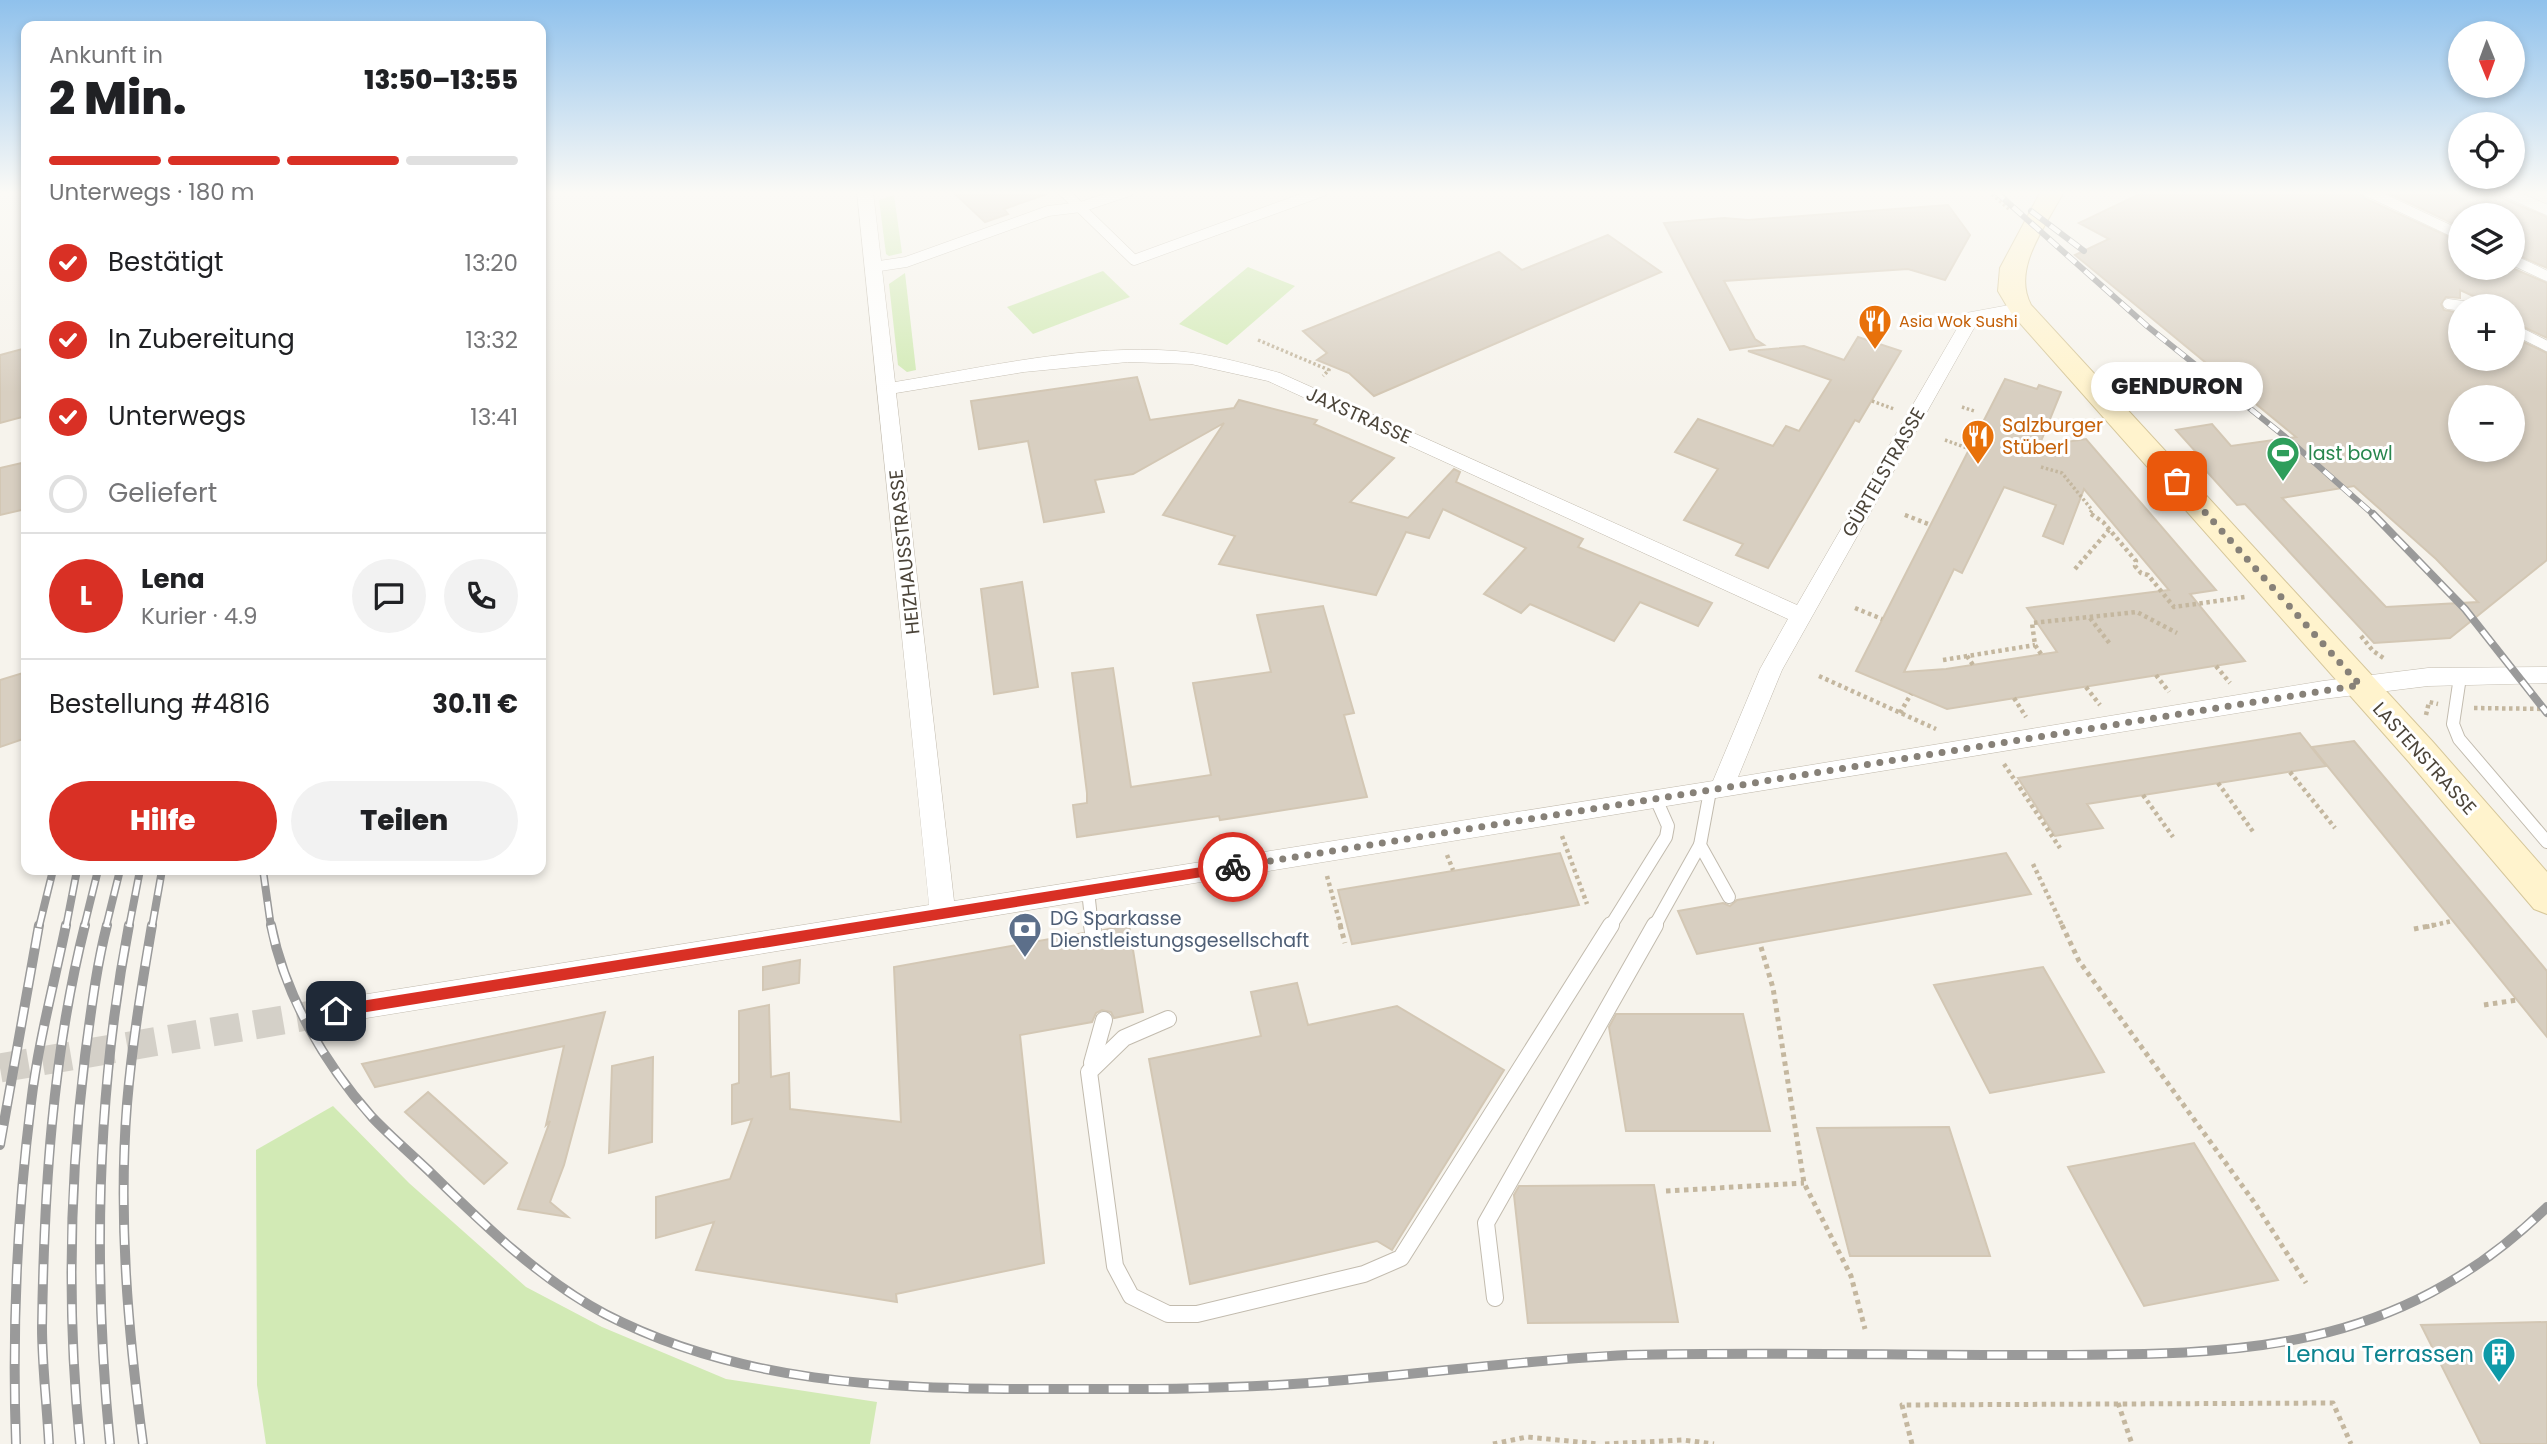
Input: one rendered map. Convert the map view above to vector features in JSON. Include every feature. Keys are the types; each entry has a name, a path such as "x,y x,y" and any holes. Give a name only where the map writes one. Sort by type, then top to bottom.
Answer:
{"main road":[{"path":"2016,258 2011,268 2011,292 2020,308"},
{"name":"LASTENSTRASSE","path":"2020,308 2469,806 2546,896"}],"street":[{"name":"HEIZHAUSSTRASSE","path":"872,258 943,914"},
{"name":"GÜRTELSTRASSE","path":"1715,790 1751,712 1801,616 1972,317 2020,308"},
{"name":"JAXSTRASSE","path":"886,389 1055,362 1108,358 1164,356 1239,367 1286,382 1801,616"},
{"path":"336,1011 2360,685 2428,677 2547,675"}],"lane":[{"path":"873,267 916,258"},
{"path":"2525,266 2547,276"},
{"path":"2525,335 2547,346"},
{"path":"2460,677 2453,724 2459,739 2547,842"},
{"path":"1495,1298 1486,1223 1700,845 1715,790"},
{"path":"1104,1020 1101,1042 1089,1072 1115,1266 1131,1296 1168,1314 1197,1314 1364,1273 1401,1258 1666,837 1668,826 1656,799"},
{"path":"1700,845 1729,897"},
{"path":"1088,891 1093,932"},
{"path":"1089,1072 1111,1046 1131,1032 1168,1019"}],"path":[{"path":"1258,340 1331,368 1315,384"},
{"path":"1872,401 1894,409"},
{"path":"1962,407 1974,411"},
{"path":"1945,440 1970,449"},
{"path":"2041,467 2062,473 2092,510 2090,513 2110,530 2136,561 2135,566 2141,573 2148,575 2174,607 2251,596"},
{"path":"1905,515 1931,526"},
{"path":"2076,569 2110,530"},
{"path":"1855,608 1882,619"},
{"path":"2041,654 2035,645 2032,623 2137,612 2177,633"},
{"path":"2089,617 2110,644"},
{"path":"1943,660 2035,645"},
{"path":"1967,656 1973,665"},
{"path":"2216,666 2233,687"},
{"path":"2156,675 2172,696"},
{"path":"1819,676 1942,731"},
{"path":"2086,687 2101,706"},
{"path":"1900,713 1911,694"},
{"path":"2014,698 2027,718"},
{"path":"2429,702 2454,708 2547,709"},
{"path":"2002,761 2060,848"},
{"path":"2290,772 2335,828"},
{"path":"2218,783 2254,833"},
{"path":"2143,795 2173,837"},
{"path":"1560,831 1587,904"},
{"path":"1446,851 1453,870"},
{"path":"2033,864 2079,961 2254,1202 2306,1283"},
{"path":"1325,870 1345,943"},
{"path":"2414,929 2452,921"},
{"path":"1761,947 1773,988 1804,1183 1851,1276 1864,1329"},
{"path":"2484,1005 2517,1000"},
{"path":"1666,1191 1804,1183"},
{"path":"1912,1444 1902,1405 2118,1403 2333,1403 2351,1444"},
{"path":"2118,1403 2132,1444"},
{"path":"1493,1444 1527,1437 1599,1444"},
{"path":"1605,1444 1683,1440 1714,1444"}],"green space":[{"path":"1248,267 1295,286 1227,345 1179,324"},
{"path":"1103,271 1130,297 1033,334 1007,307"},
{"path":"905,273 916,370 907,372 898,365 889,284"},
{"path":"333,1106 409,1183 526,1287 602,1327 726,1379 877,1402 870,1444 266,1444 257,1385 256,1150"}],"building":[{"path":"1483,258 1507,258 1522,270 1551,258 1641,258 1661,272 1374,396 1349,373 1317,360 1327,353 1303,331"},
{"path":"1682,258 1957,258 1945,280 1908,269 1724,281 1755,339 1764,345 1730,350"},
{"path":"2079,258 2448,258 2448,280 2525,280 2525,274 2547,283 2547,338 2525,328 2525,294 2469,294 2460,290 2460,294 2448,294 2441,304 2444,310 2448,311 2448,371 2525,371 2525,343 2547,353 2547,560 2450,638 2374,643 2245,504 2237,505 2190,453 2196,452 2176,430 2212,424 2231,446 2296,437","holes":["2354,486 2436,559 2478,602 2386,607 2282,498"]},
{"path":"2525,258 2547,258 2547,268"},
{"path":"1858,337 1901,351 1859,422 1855,420 1768,568 1736,555 1743,544 1684,520 1718,469 1675,452 1698,419 1773,446 1786,426 1799,431 1831,380 1748,351 1804,346 1844,360"},
{"path":"21,349 21,417 0,423 0,355"},
{"path":"1137,377 1150,420 1234,408 1239,400 1317,420 1314,424 1394,458 1350,502 1408,518 1454,469 1460,472 1456,482 1583,539 1578,547 1712,603 1698,626 1640,602 1614,641 1530,604 1521,613 1484,594 1526,548 1443,509 1429,538 1406,532 1376,595 1219,564 1235,536 1163,515 1224,423 1133,474 1095,480 1104,512 1044,522 1028,441 979,449 971,401"},
{"path":"2005,379 2037,389 2039,385 2061,392 2039,446 2086,439 2216,590 2190,594 2245,661 1947,709 1856,671","holes":["2004,487 2056,505 2043,536 2063,544 2084,489 2169,590 2027,608 2057,652 1946,669 1904,672 1954,569 1962,573"]},
{"path":"21,463 21,510 0,515 0,468"},
{"path":"1022,582 1038,687 994,694 981,589"},
{"path":"1323,606 1354,713 1344,715 1367,797 1220,820 1219,816 1077,837 1073,805 1087,803 1087,793 1072,673 1113,668 1131,787 1211,775 1193,683 1271,672 1257,615"},
{"path":"21,674 21,740 0,747 0,680"},
{"path":"2300,733 2326,766 2087,804 2103,828 2055,836 2018,778"},
{"path":"2354,741 2547,971 2547,1037 2312,747"},
{"path":"1560,853 1579,905 1352,944 1338,890"},
{"path":"2006,853 2031,894 1697,954 1678,911 1723,903 1730,906 1737,900"},
{"path":"1129,925 1143,1012 1114,1018 1111,1012 1102,1010 1096,1013 1092,1022 1020,1035 1044,1263 896,1294 897,1302 696,1270 714,1222 656,1238 656,1197 730,1179 752,1119 732,1124 732,1085 739,1083 739,1011 769,1005 771,1077 789,1073 790,1109 901,1122 894,967 1083,933 1088,941 1095,942 1102,937 1103,930"},
{"path":"800,960 799,983 763,990 763,967"},
{"path":"2043,967 2104,1072 1990,1093 1934,985"},
{"path":"1297,983 1308,1025 1397,1006 1504,1070 1392,1250 1377,1241 1190,1284 1149,1059 1261,1036 1251,992"},
{"path":"605,1012 564,1165 550,1202 568,1217 518,1209 550,1121 546,1125 564,1046 375,1087 362,1064"},
{"path":"1616,1014 1743,1014 1770,1131 1626,1131 1609,1027"},
{"path":"653,1057 652,1142 609,1153 612,1066"},
{"path":"428,1092 507,1163 484,1184 405,1112"},
{"path":"1949,1127 1990,1256 1850,1256 1817,1128"},
{"path":"2194,1143 2278,1280 2144,1306 2068,1167"},
{"path":"1654,1185 1678,1322 1528,1323 1514,1195 1519,1186"},
{"name":"Lenau Terrassen","path":"2547,1322 2547,1444 2481,1444 2421,1325"}],"tunnel":[{"path":"0,1068 336,1011"}],"railway":[{"path":"2071,258 2147,326 2289,440 2375,516"},
{"path":"2375,516 2465,609 2547,713"},
{"path":"39,927 52,875"},
{"path":"66,927 76,875"},
{"path":"84,927 97,875"},
{"path":"106,927 119,875"},
{"path":"129,927 139,875"},
{"path":"152,927 161,875"},
{"path":"264,875 271,927"},
{"path":"0,1145 39,925"},
{"path":"16,1444 17,1273 26,1145 38,1058 66,925"},
{"path":"49,1444 42,1327 48,1175 57,1074 85,925"},
{"path":"80,1444 73,1347 73,1202 85,1056 107,925"},
{"path":"110,1444 101,1314 101,1184 110,1054 129,925"},
{"path":"143,1444 126,1274 124,1147 129,1082 152,925"},
{"path":"271,925 277,951 296,1003 323,1051 354,1096 379,1124 512,1249 580,1300 656,1337 707,1355 814,1377 978,1389 1205,1388 1308,1383 1628,1355 2085,1355 2228,1349 2296,1339 2361,1323 2424,1296 2486,1258 2547,1207"}],"way so far":[{"path":"1233,867 2360,685 2177,481"}],"place":[{"name":"Asia Wok Sushi","path":"1875,351"},
{"name":"Salzburger Stüberl","path":"1978,466"},
{"name":"GENDURON","path":"2177,481"},
{"name":"last bowl","path":"2283,483"},
{"name":"DG Sparkasse Dienstleistungsgesellschaft","path":"1025,959"},
{"name":"Lenau Terrassen","path":"2499,1384"}],"route":[{"path":"336,1011 1233,867"}]}
